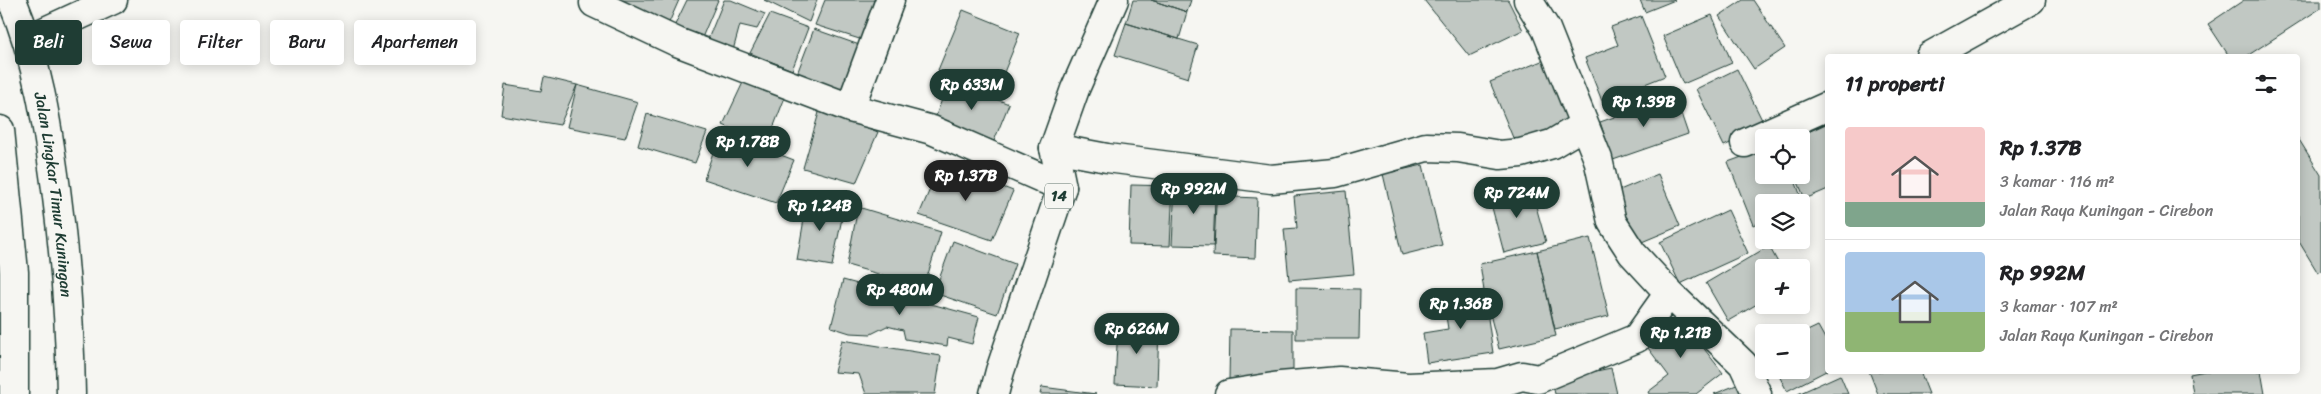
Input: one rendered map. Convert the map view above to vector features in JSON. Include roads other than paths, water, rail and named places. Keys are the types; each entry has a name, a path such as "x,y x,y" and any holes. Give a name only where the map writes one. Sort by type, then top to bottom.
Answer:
{"main road":[{"name":"Jalan Lingkar Timur Kuningan","path":"12,0 20,20"},
{"path":"69,20 113,0"},
{"path":"850,108 890,0"},
{"path":"1114,0 1075,89 1054,148 1150,164 1270,180 1335,174 1426,147 1458,148 1500,155 1521,153 1552,144 1584,125"},
{"path":"1528,0 1546,29 1598,159 1612,222 1632,253 1743,364 1757,394"},
{"path":"1934,54 2032,0"},
{"path":"594,3 677,42 850,108 932,130 1062,187"},
{"name":"Jalan Lingkar Timur Kuningan","path":"34,65 47,122 59,210 70,314 72,394"},
{"path":"1745,143 1825,107"},
{"path":"0,130 14,272 14,394"},
{"name":"14","path":"994,394 1062,187 1054,148"},
{"path":"1229,394 1280,386 1339,381 1408,387 1498,383 1522,376 1538,380 1637,338 1670,293"}]}
